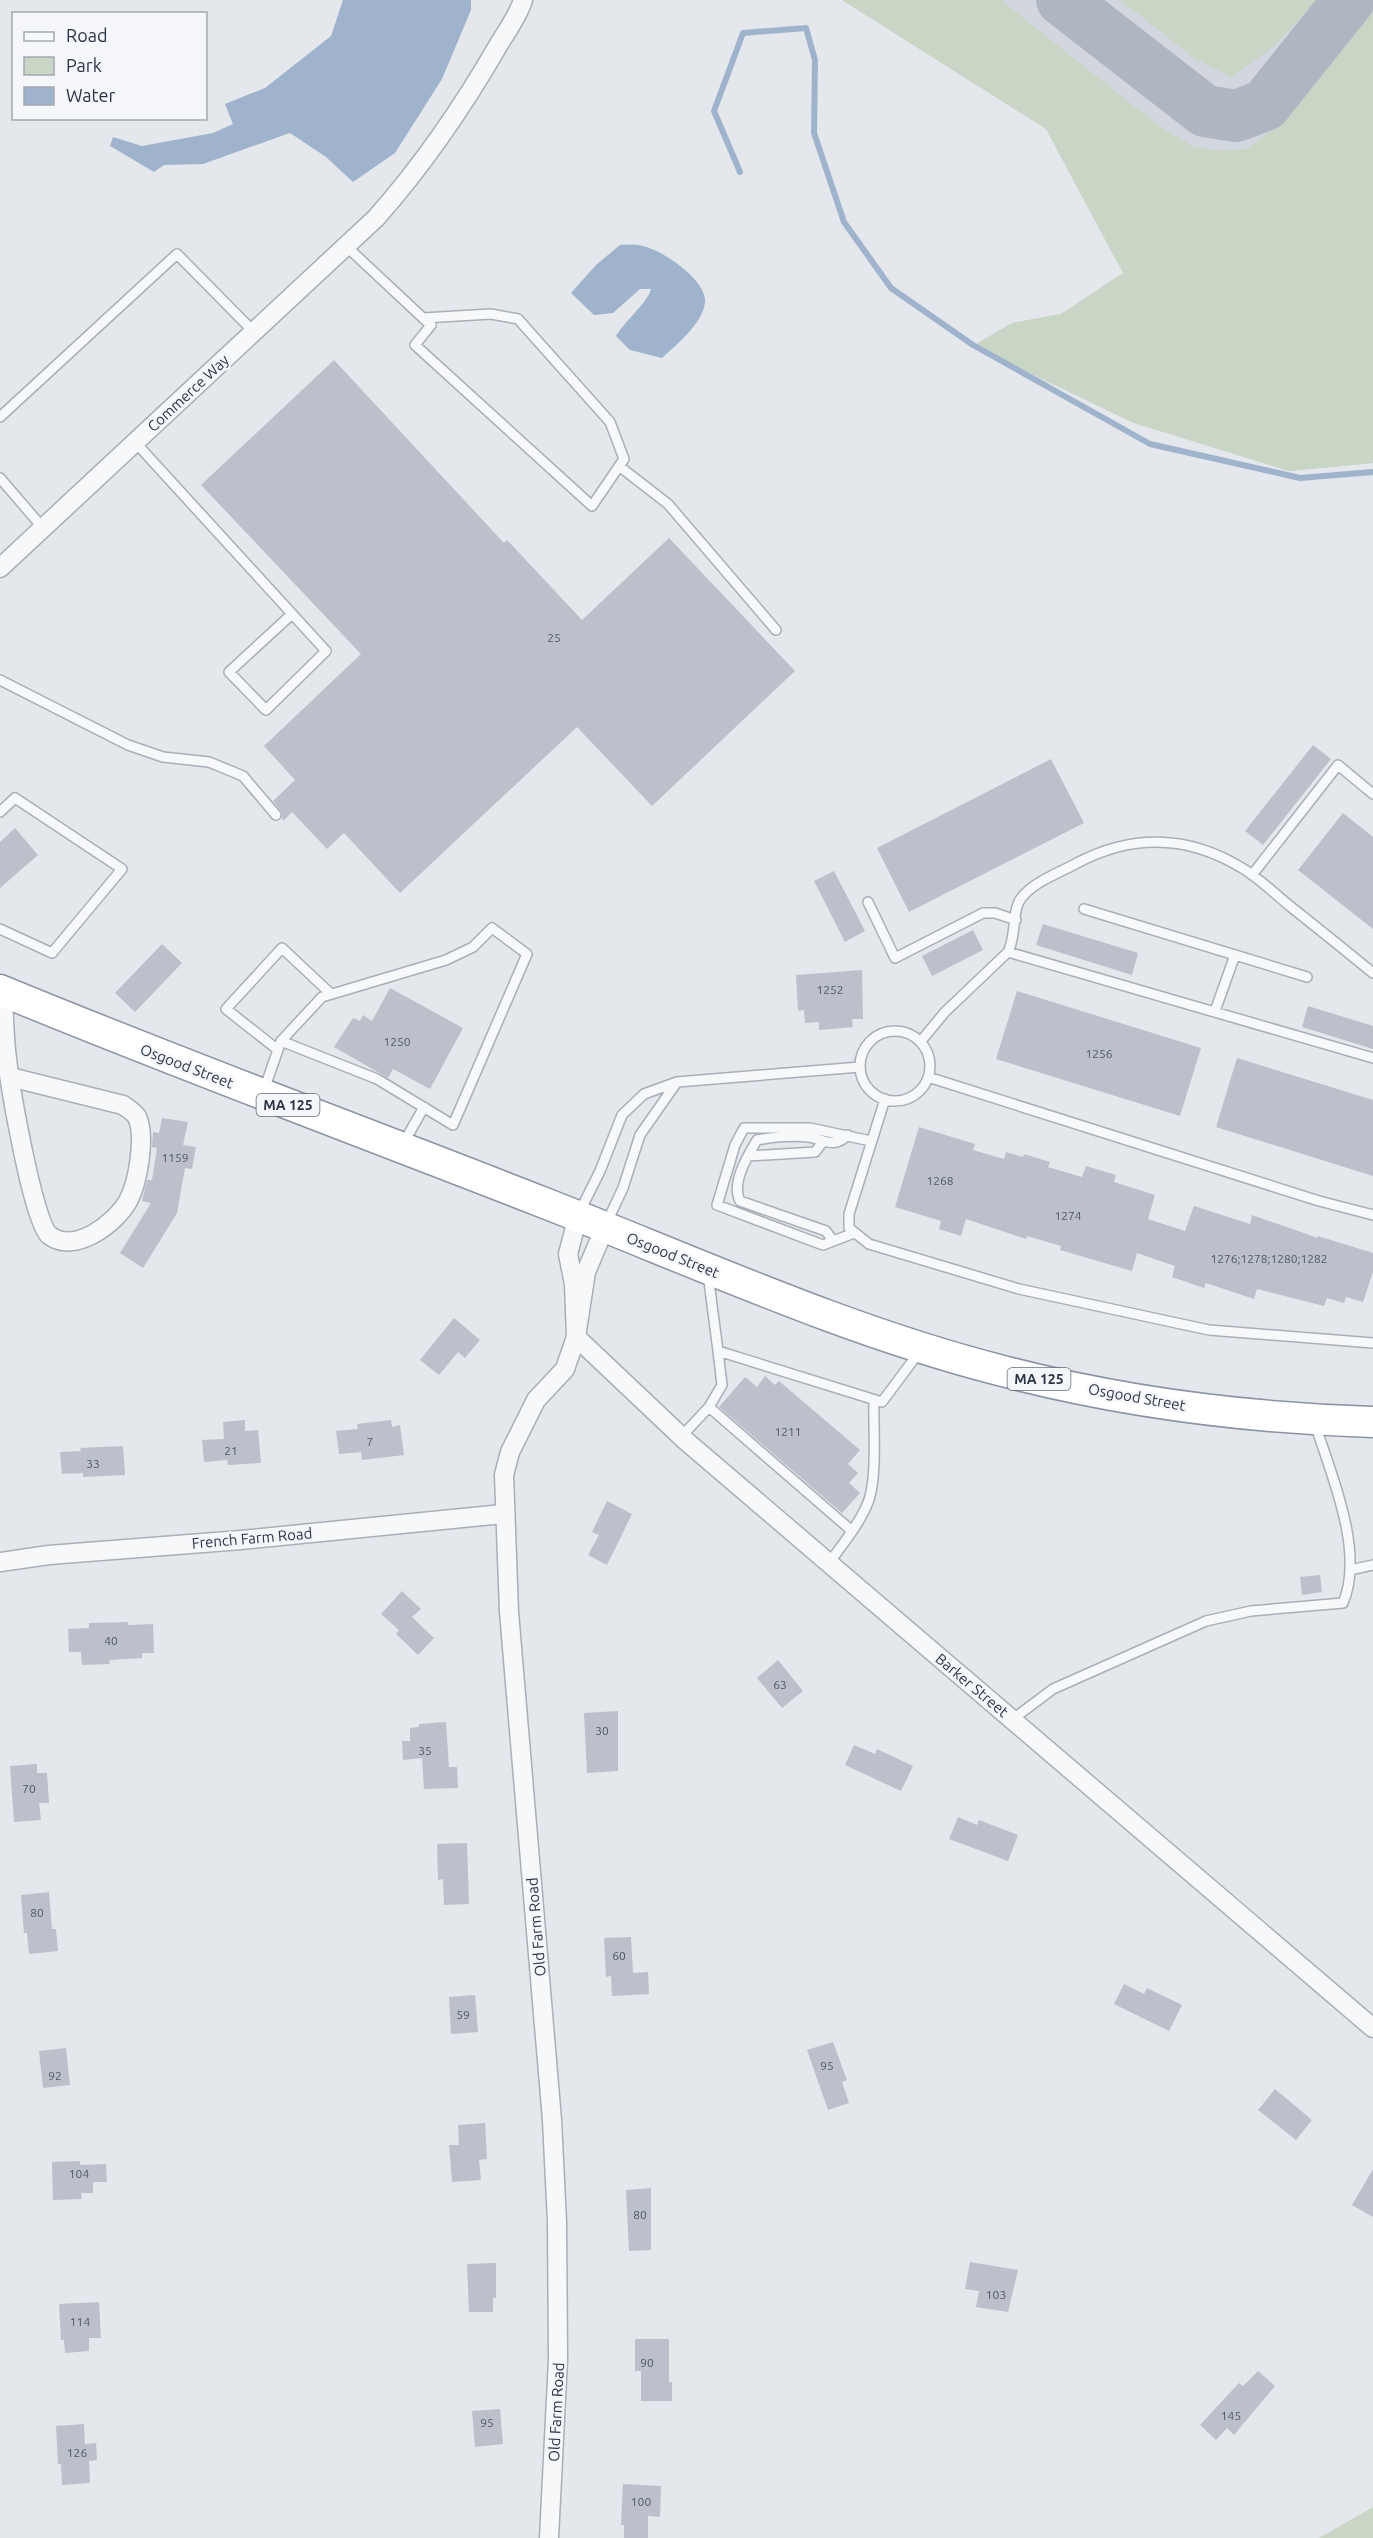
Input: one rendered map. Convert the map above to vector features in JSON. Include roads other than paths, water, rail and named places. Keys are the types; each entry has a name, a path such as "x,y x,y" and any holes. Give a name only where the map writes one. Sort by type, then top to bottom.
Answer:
{"highway":[{"name":"Osgood Street","path":"1,990 707,1269 922,1348 1001,1371 1159,1403 1314,1419 1373,1422"}],"street":[{"name":"Commerce Way","path":"0,568 376,218 396,195 445,128 492,56 523,0"},
{"path":"1,990 10,1077 33,1198 47,1233 61,1242 79,1241 106,1225 128,1201 142,1140 136,1116 123,1105 10,1077"},
{"path":"576,1337 574,1284 568,1254 591,1222"},
{"path":"576,1337 591,1222"},
{"name":"Barker Street","path":"576,1337 681,1437 1373,2028"},
{"name":"Old Farm Road","path":"549,2538 558,2359 557,2222 552,2120 508,1612 503,1514 504,1475 510,1452 536,1400 565,1369 576,1337"},
{"name":"French Farm Road","path":"0,1562 49,1554 265,1538 503,1514"}],"lane":[{"path":"346,246 423,318 431,325 415,345 592,506 624,459 610,422 518,319 490,314 423,318"},
{"path":"0,417 177,255 254,332"},
{"path":"135,442 326,651 266,710 229,672 292,614"},
{"path":"619,466 668,504 776,630"},
{"path":"0,478 43,528"},
{"path":"0,680 128,745 163,757 209,762 243,776 276,815"},
{"path":"1252,875 1338,765 1373,794"},
{"path":"0,812 15,798 122,869 52,953 0,929"},
{"path":"921,1041 945,1012 1008,952 1013,942 1016,907 1021,897 1034,886 1088,858 1120,845 1151,841 1186,845 1232,863 1252,875 1373,973"},
{"path":"868,902 896,958 983,913 995,913 1016,921"},
{"path":"1084,909 1307,977"},
{"path":"263,1095 279,1045 322,997 446,960 473,947 492,928 527,954 453,1125 377,1079 279,1045 226,1009 282,948 331,994"},
{"path":"1008,952 1373,1058"},
{"path":"1215,1011 1235,955"},
{"path":"901,1031 921,1041 930,1062 928,1077 918,1093 908,1099 885,1100 866,1085 860,1067 863,1052 879,1035 901,1031"},
{"path":"591,1222 600,1171 622,1115 644,1094 677,1082 860,1067"},
{"path":"928,1077 1319,1201 1373,1215"},
{"path":"591,1222 622,1188 640,1135 677,1082"},
{"path":"885,1100 849,1214 849,1228 869,1244 1019,1289 1209,1330 1373,1343"},
{"path":"401,1148 424,1107"},
{"path":"854,1233 823,1245 717,1205 735,1146 744,1128 810,1128 871,1141"},
{"path":"833,1241 826,1231 740,1201 736,1193 748,1156 757,1140 810,1137 822,1143 841,1142 848,1135"},
{"path":"748,1156 815,1152 822,1143"},
{"path":"681,1437 709,1407 722,1385 707,1269"},
{"path":"718,1351 882,1402 922,1348"},
{"path":"829,1563 852,1531 868,1503 873,1468 874,1400"},
{"path":"709,1407 852,1531"},
{"path":"1013,1719 1053,1689 1206,1621 1251,1611 1343,1603 1350,1587 1350,1570 1342,1508 1314,1419"},
{"path":"1350,1570 1373,1565"}],"water":[{"path":"343,0 471,0 471,10 442,79 395,153 353,182 326,157 290,133 203,164 164,165 154,172 110,146 113,137 142,146 213,133 233,124 225,104 265,88 331,36"},
{"path":"620,245 647,247 669,258 691,275 704,294 703,311 694,326 662,358 630,350 616,336 646,299 651,289 640,289 613,313 594,315 571,293 596,265"}],"waterway":[{"path":"740,172 714,111 743,33 806,28 815,60 814,133 844,222 891,288 973,345 1150,444 1300,478 1373,472"}]}
